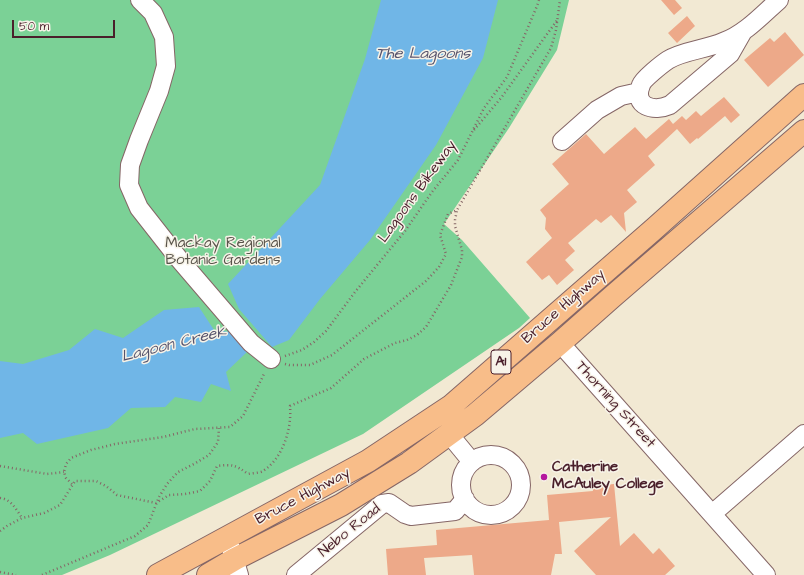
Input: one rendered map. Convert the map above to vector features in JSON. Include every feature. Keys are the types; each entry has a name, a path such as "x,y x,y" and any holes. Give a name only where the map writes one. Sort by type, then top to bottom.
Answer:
{"highway":[{"name":"Bruce Highway","path":"158,575 368,461 450,406 654,229 804,95"},
{"name":"Bruce Highway","path":"207,575 237,567 409,464 450,434 475,415 560,343 612,296 804,131"}],"street":[{"path":"140,0 153,13 164,37 166,66 159,91 130,165 129,185 139,208 179,259 251,344 271,359"},
{"path":"742,33 730,54 670,105 654,109 647,107 641,102 639,92 642,83 667,60 675,56 726,42 742,33 779,0"},
{"path":"562,141 602,106 621,96 639,92"},
{"name":"Thorning Street","path":"560,343 766,575"},
{"path":"450,434 472,462"},
{"path":"712,514 804,434"},
{"path":"494,455 504,458 513,464 519,472 521,483 520,493 515,502 507,510 498,514 487,514 472,507 465,499 461,486 462,476 467,466 472,462 484,456 494,455"},
{"name":"Nebo Road","path":"296,575 378,507 386,503 392,504 405,514 416,516 455,512 465,499"},
{"path":"227,537 237,567"},
{"path":"194,555 207,575"}],"path":[{"name":"Lagoons Bikeway","path":"271,359 302,350 326,331 355,292 405,232 432,192 458,160 484,108 507,77 537,6 538,0"},
{"path":"0,531 22,518 44,513 60,505 75,481 96,481 106,486 117,495 156,503 169,495 200,491 210,481 216,466 226,464 236,466 248,474 262,472 277,458 286,438 291,417 290,406 331,388 364,359 395,343 407,340 422,331 426,327 451,285 462,257 462,250 455,226 458,210 551,48 558,18 560,0"},
{"path":"471,133 509,87 558,18"},
{"path":"72,484 66,478 64,472 66,464 71,458 91,450 116,444 163,437 194,429 230,427 243,416 271,359 289,365 310,365 332,355 426,281 439,266 446,254 440,235 448,214 458,210"},
{"path":"42,575 135,536 148,525 158,497 167,484 178,472 209,454 218,442 219,428"},
{"path":"0,466 47,474 64,472"},
{"path":"0,498 6,498 15,507 22,518"},
{"path":"0,572 16,575"}],"green space":[{"name":"Mackay Regional Botanic Gardens","path":"0,0 569,0 557,50 509,128 444,224 462,240 530,318 519,328 363,434 110,555 62,575 0,575"}],"water":[{"name":"The Lagoons","path":"381,0 498,0 483,58 436,145 370,240 320,299 289,340 272,347 239,309 228,284 320,185 365,59"},
{"name":"Lagoon Creek","path":"199,307 214,330 230,332 247,352 226,372 231,391 211,384 201,402 175,397 165,407 131,408 108,428 37,444 23,433 0,438 0,361 23,364 69,350 95,329 123,338 164,310"}],"building":[{"path":"661,0 675,0 682,8 674,15"},
{"path":"687,16 695,26 677,43 668,33"},
{"path":"785,32 804,55 768,87 744,60 770,38 774,42"},
{"path":"724,97 740,115 731,123 725,116 690,144 677,129 648,156 655,165 627,190 637,202 624,213 626,232 611,215 601,223 596,219 568,243 575,251 565,260 574,270 557,285 549,275 542,280 526,262 552,238 545,229 546,218 540,210 569,184 552,164 586,134 604,154 635,127 646,139 669,119 673,124 682,116 686,120 696,111 701,116"},
{"path":"614,484 620,546 634,533 653,554 659,548 675,566 665,575 596,575 574,551 611,517 559,522 562,554 555,554 551,575 474,575 472,555 424,558 426,575 388,575 386,549 437,545 436,530 549,520 547,495 593,491 592,486"}],"place":[{"name":"Catherine McAuley College","path":"544,477"}]}
